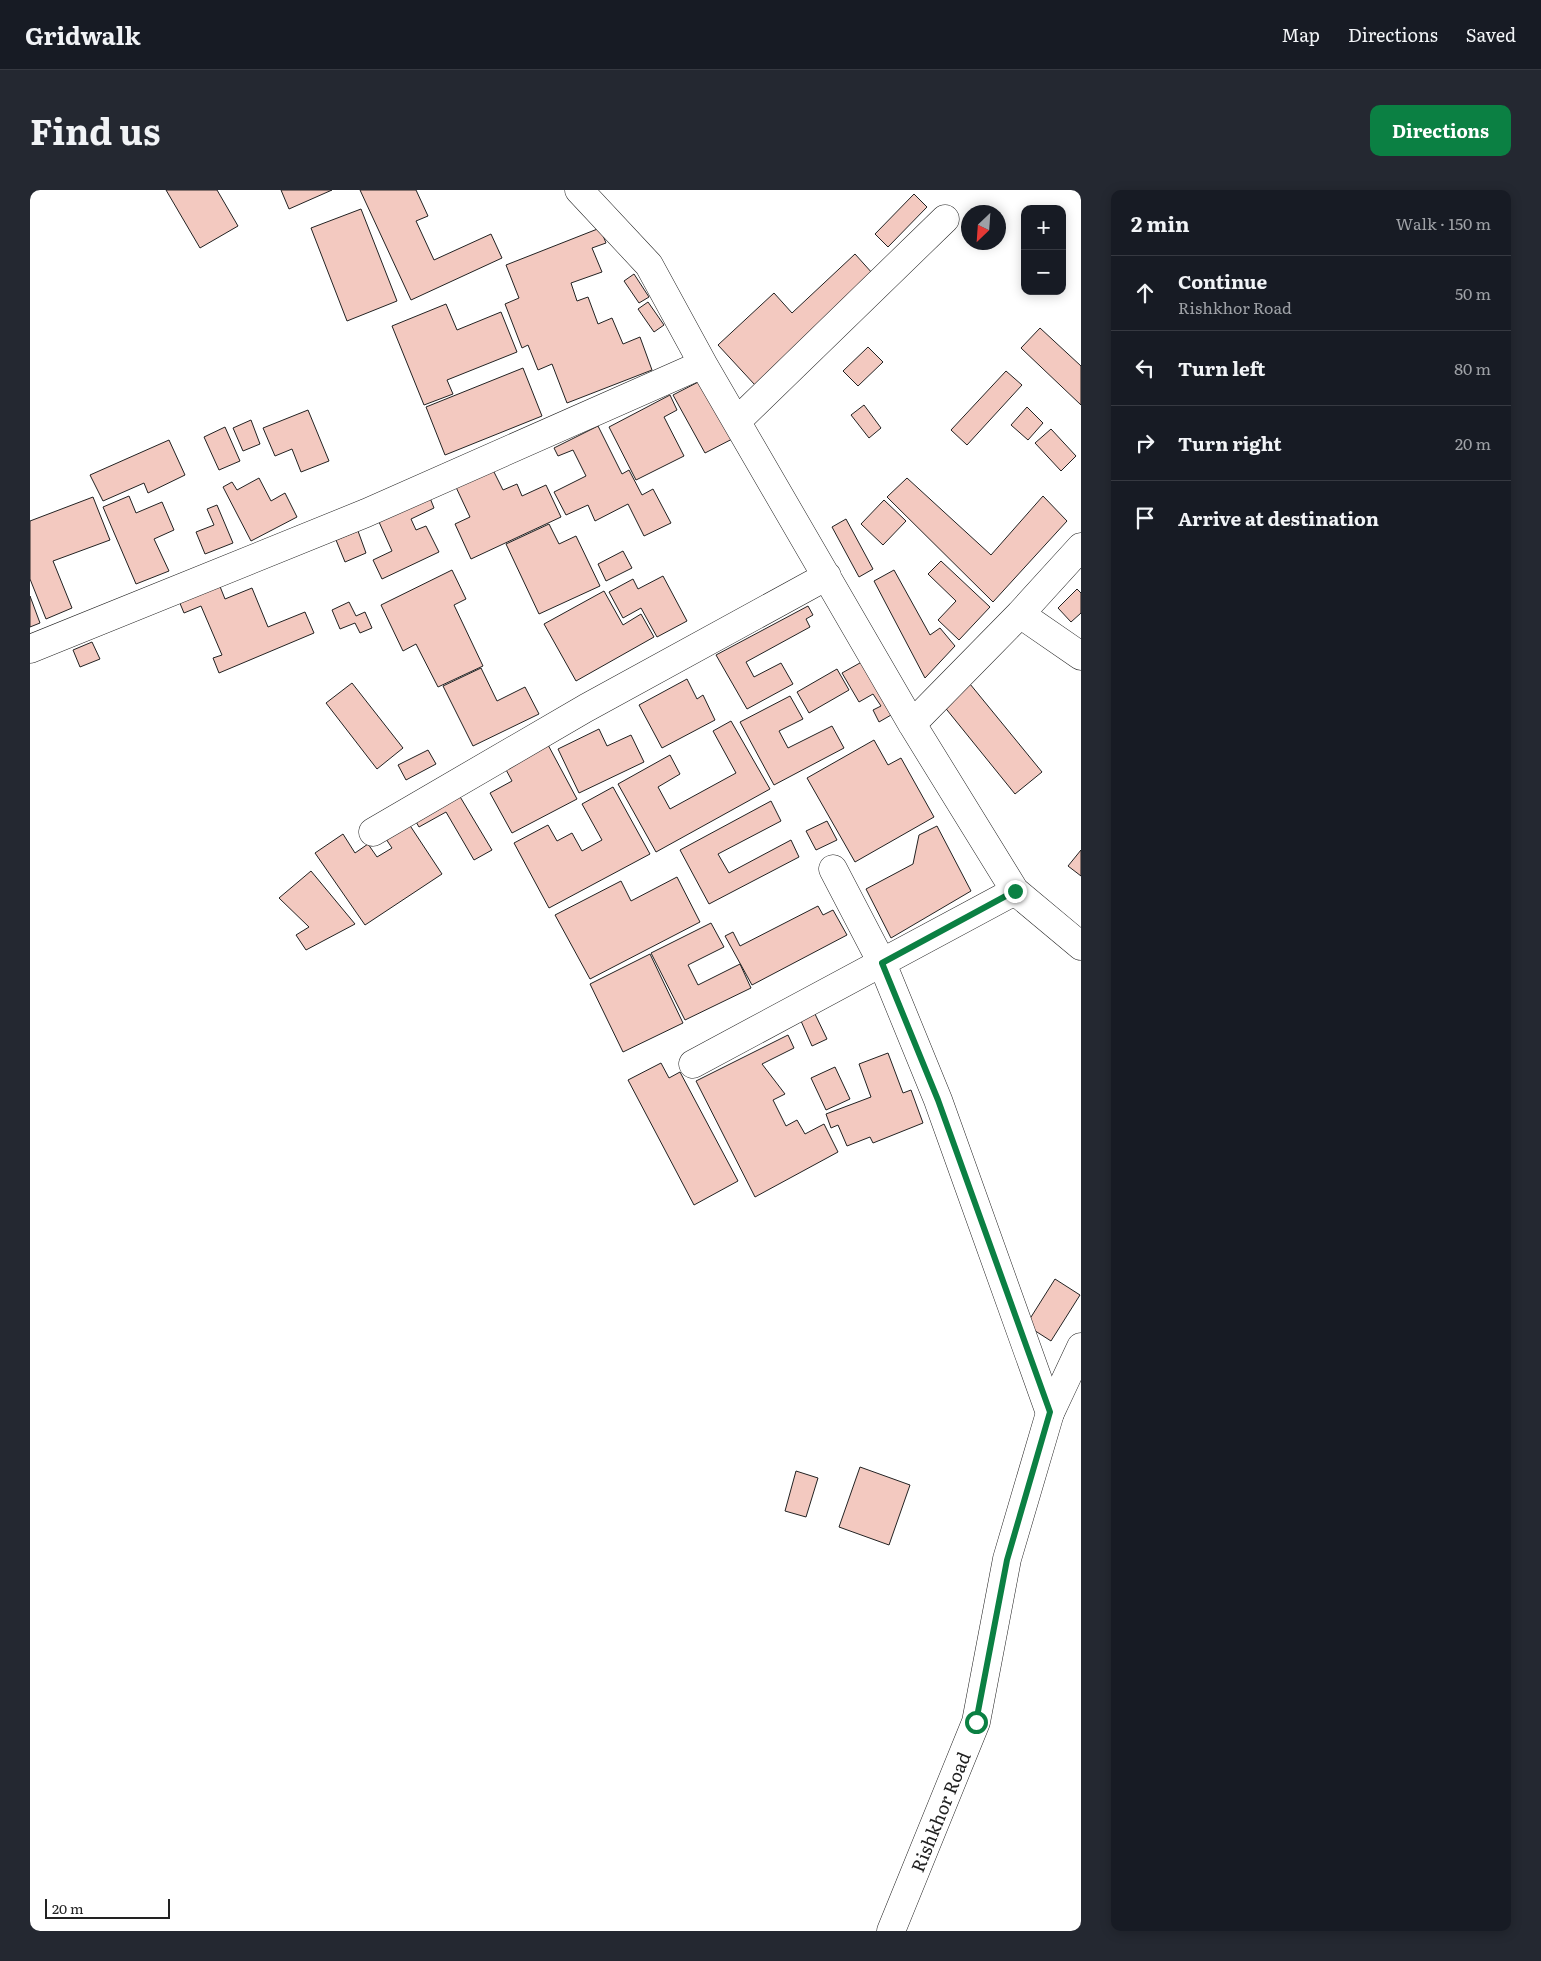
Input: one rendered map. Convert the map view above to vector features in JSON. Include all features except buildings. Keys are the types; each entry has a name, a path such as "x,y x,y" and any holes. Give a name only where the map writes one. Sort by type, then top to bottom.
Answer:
{"street":[{"path":"579,190 649,265 702,364 828,576 912,724 1015,891 1081,946"},
{"path":"737,421 944,219"},
{"path":"30,649 366,513 702,364"},
{"path":"912,724 1020,614 1081,547"},
{"path":"374,832 586,708 828,576"},
{"path":"1020,614 1081,656"},
{"path":"833,869 882,963 938,1100 1050,1412"},
{"path":"692,1064 1015,891"},
{"name":"Rishkhor Road","path":"891,1931 976,1722 1007,1560 1050,1412 1081,1347"}],"route":[{"path":"976,1722 1007,1560 1050,1412 938,1100 882,963 1015,891"}]}
